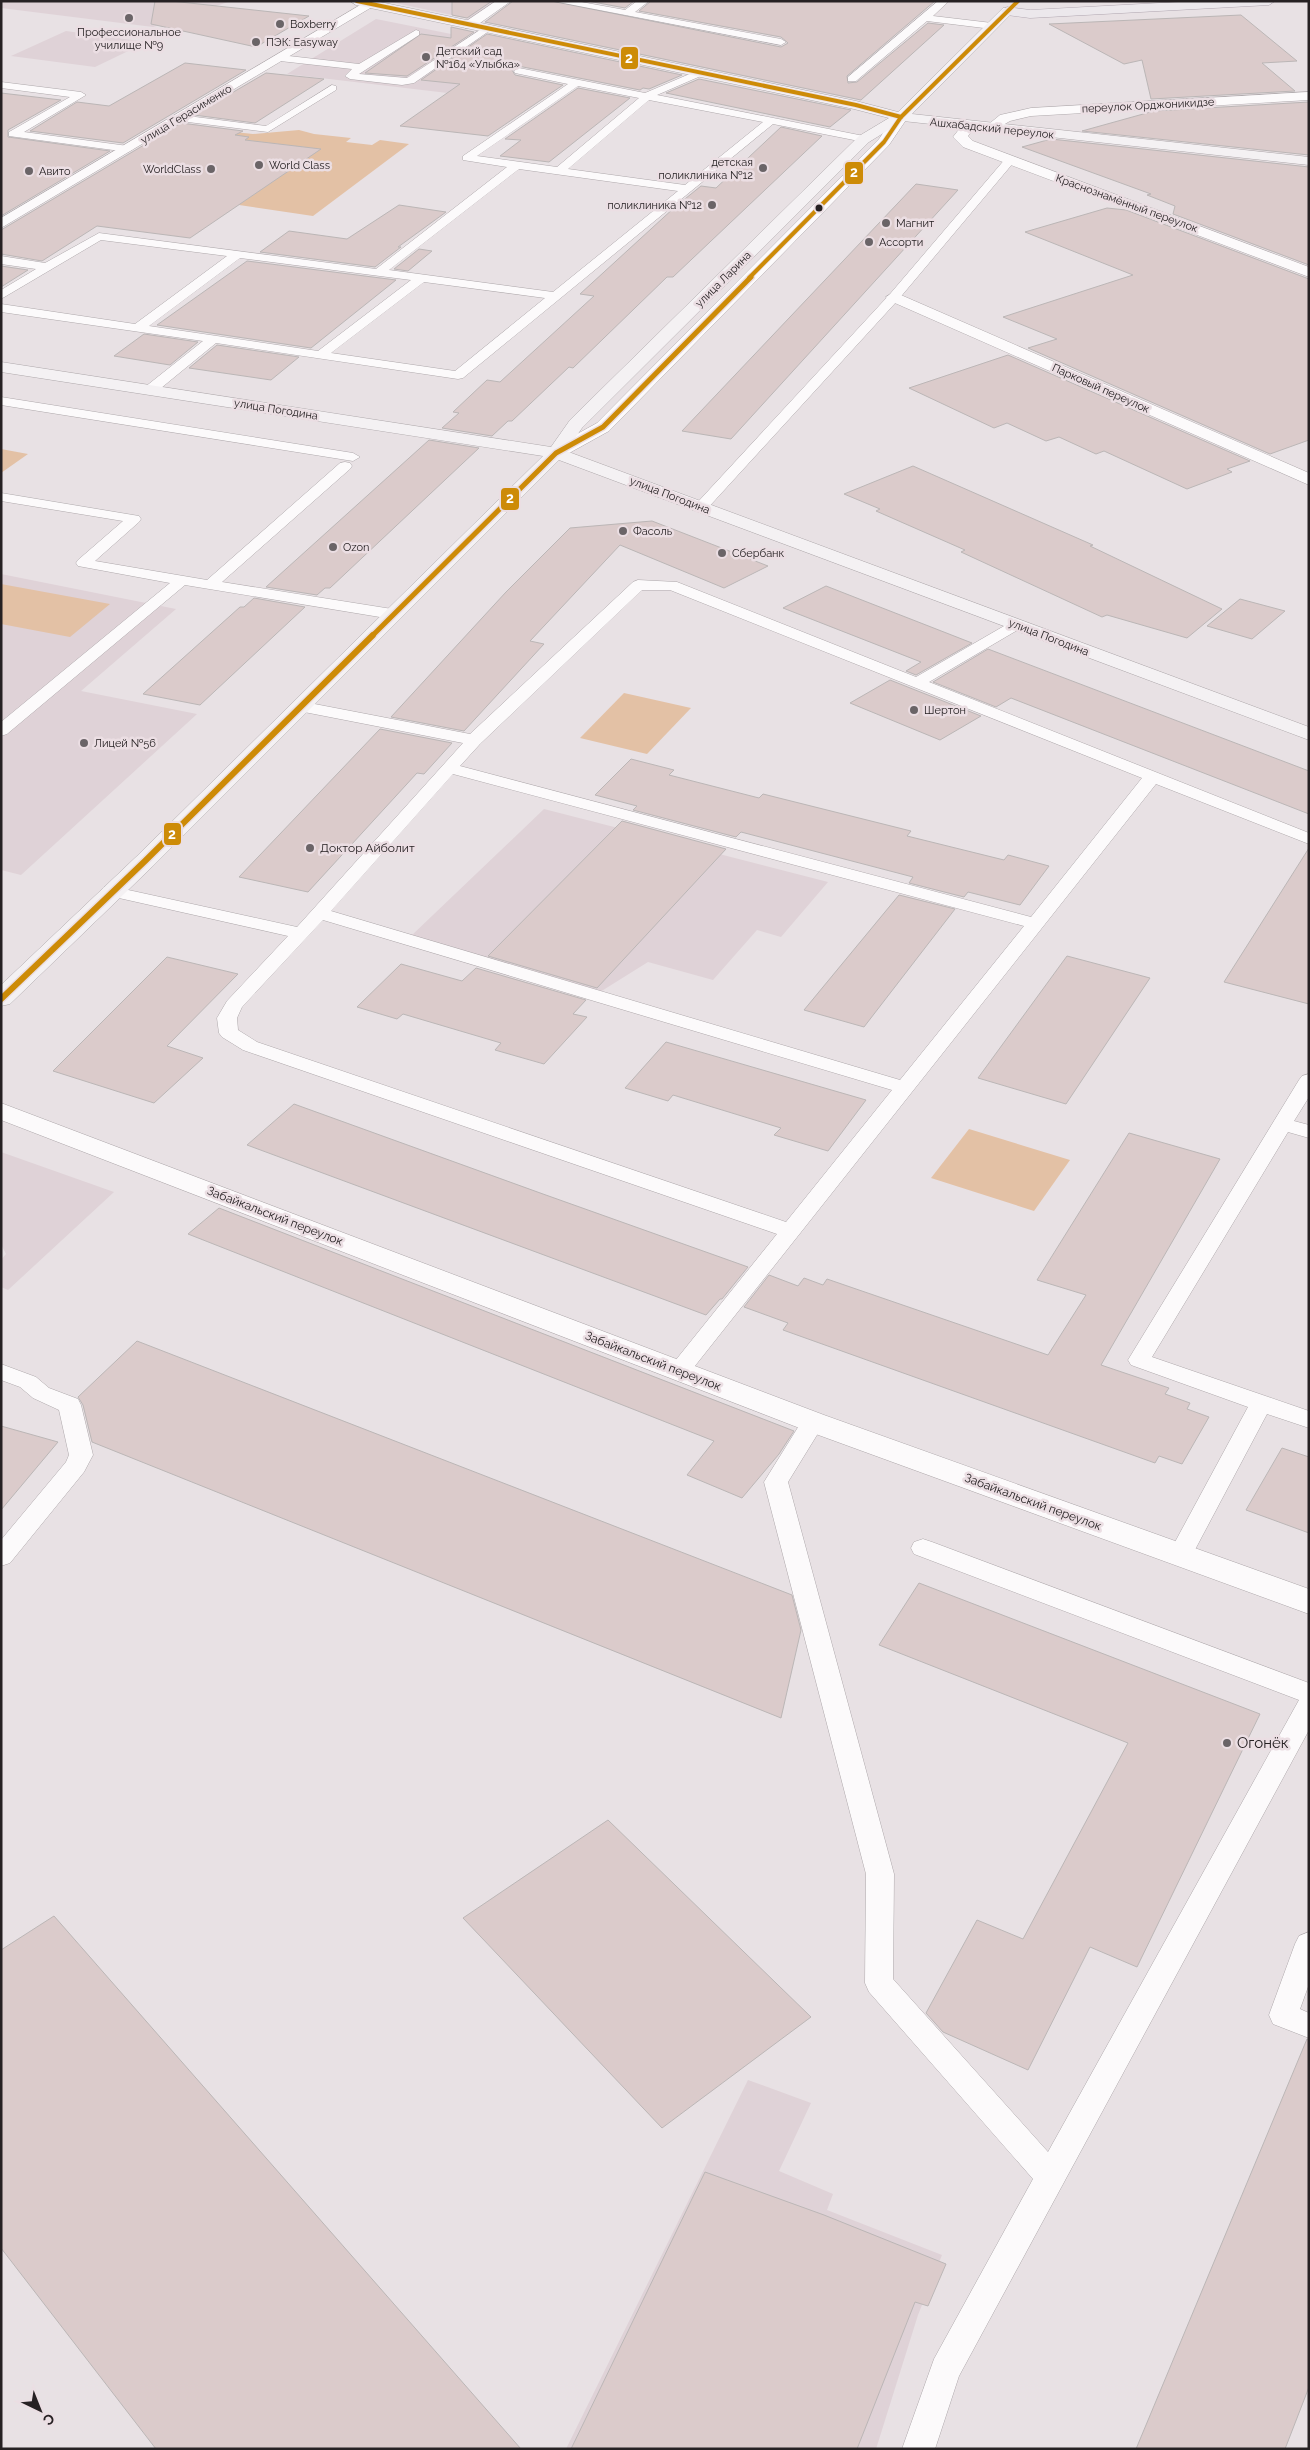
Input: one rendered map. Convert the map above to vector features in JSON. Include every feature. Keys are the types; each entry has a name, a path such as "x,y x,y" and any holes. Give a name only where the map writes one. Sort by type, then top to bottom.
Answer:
{"main road":[{"name":"Ашхабадский переулок","path":"356,1 856,105 901,117 969,126 1309,161"},
{"name":"улица Ларина","path":"1,999 110,891 152,854 556,452 576,424 864,139 901,117 1018,1"},
{"path":"1007,12 1030,14 1269,1"},
{"name":"улица Погодина","path":"1,367 556,452 1309,734"}],"street":[{"path":"469,25 505,1"},
{"name":"улица Герасименко","path":"1,224 371,4"},
{"name":"переулок Орджоникидзе","path":"991,128 1005,118 1031,112 1309,96"},
{"name":"улица Ларина","path":"556,452 603,428 884,142 901,117"},
{"name":"Краснознамённый переулок","path":"969,126 960,137 968,144 1309,272"},
{"name":"Парковый переулок","path":"894,296 1309,480"},
{"name":"Забайкальский переулок","path":"1,1111 813,1422 1309,1602"}],"lane":[{"path":"558,1 781,42"},
{"path":"627,13 644,1"},
{"path":"852,79 944,1"},
{"path":"924,18 992,26"},
{"path":"416,33 361,67 350,76 402,82 410,81 486,29"},
{"path":"280,58 361,67"},
{"path":"519,71 864,139"},
{"path":"560,170 648,95 699,72"},
{"path":"577,82 467,158 688,190"},
{"path":"1,85 82,95 13,134 128,148"},
{"path":"180,118 268,129 332,88"},
{"path":"1,308 458,375 688,190 770,121"},
{"path":"701,507 894,296 1010,160"},
{"path":"378,273 518,164"},
{"path":"1,295 99,236 557,296"},
{"path":"138,328 238,254"},
{"path":"1,260 47,267"},
{"path":"320,355 422,278"},
{"path":"150,390 214,339"},
{"path":"1,401 349,462 210,585"},
{"path":"1,497 134,520 83,563 392,614"},
{"path":"1,731 182,580"},
{"path":"791,1231 250,1046 229,1034 227,1018 234,1005 302,933 474,740 638,585 672,585 1309,839"},
{"path":"918,682 1016,624"},
{"path":"299,706 474,740"},
{"path":"449,768 1036,924"},
{"path":"679,1371 1153,776"},
{"path":"110,891 302,933"},
{"path":"319,913 904,1088"},
{"path":"1309,1080 1139,1360 1309,1420"},
{"path":"1282,1124 1309,1132"},
{"path":"1,1372 28,1382 41,1393 70,1405 80,1455 76,1466 1,1557"},
{"path":"1180,1555 1261,1403"},
{"path":"813,1422 776,1482 880,1874 879,1984 1050,2176"},
{"path":"923,1548 1309,1693"},
{"path":"918,2449 945,2370 1309,1706"},
{"path":"1309,1944 1283,2015 1309,2026"}],"shaded area":[{"name":"Профессиональное училище №9","path":"1,1 231,1 153,27 1,8"},
{"path":"386,1 504,1 475,20"},
{"name":"Детский сад №164 «Улыбка»","path":"376,19 547,53 519,66 500,65 456,94 287,74"},
{"path":"66,31 147,42 95,67 11,56"},
{"name":"World Class","path":"198,128 253,134 299,130 314,134 351,138 346,142 372,145 380,140 409,144 313,216 104,185"},
{"path":"1,449 28,454 1,473"},
{"name":"Лицей №56","path":"1,574 176,609 81,691 197,714 21,875 1,870"},
{"path":"1,584 110,604 70,637 1,624"},
{"path":"624,693 691,708 647,754 580,738"},
{"path":"544,809 828,882 781,937 757,930 713,980 648,962 600,992 411,936"},
{"path":"969,1129 1070,1160 1034,1211 931,1178"},
{"path":"1,1152 114,1192 8,1290 1,1287 1,1260 6,1254 1,1244"},
{"path":"748,2080 811,2103 779,2171 833,2194 827,2210 942,2255 918,2315 876,2449 566,2449"}],"building":[{"path":"155,1 171,1 309,16 256,47 151,24"},
{"path":"452,1 492,1 467,18 452,15"},
{"path":"513,1 551,1 781,47 788,43 781,37 639,11 651,1 935,1 847,76 848,83 857,82 928,23 944,25 861,100 485,22"},
{"path":"588,1 634,1 625,8"},
{"path":"1241,15 1297,61 1262,63 1295,91 1151,99 1142,60 1124,64 1049,24"},
{"path":"451,27 474,32 407,76 365,73 421,34 451,38"},
{"path":"487,34 682,75 649,89 643,88 640,90 518,66 512,70 515,75 563,85 488,136 400,126 460,84 421,80"},
{"path":"185,63 246,70 123,143 30,131 77,102 109,106"},
{"path":"266,73 324,79 255,123 194,115"},
{"path":"699,79 851,110 830,127 666,93"},
{"path":"578,88 630,98 549,162 500,156 521,140 505,139"},
{"path":"1,93 61,100 8,130 8,137 110,151 1,216"},
{"path":"1309,102 1309,155 1082,131 1154,111"},
{"path":"181,123 243,131 235,135 249,137 245,140 321,149 190,238 97,226 42,261 1,254 1,230"},
{"path":"781,127 822,136 673,277 667,277 573,368 569,367 512,421 508,421 492,436 442,428 459,413 453,412 487,380 500,382 594,296 580,294 675,207 701,186 716,188"},
{"path":"1051,139 1309,167 1309,265 1173,214 1175,206 1147,195 1151,194 1022,147"},
{"path":"916,184 958,190 731,439 682,431"},
{"path":"399,205 446,212 398,247 401,247 375,267 260,252 289,231 347,239"},
{"path":"1107,208 1126,210 1309,279 1309,440 1270,454 1028,348 1057,339 1003,317 1133,275 1025,232"},
{"path":"419,249 432,251 408,271 394,269"},
{"path":"247,261 396,280 311,348 157,325"},
{"path":"1,266 28,270 1,287"},
{"path":"144,334 198,342 170,365 114,356"},
{"path":"217,345 299,357 271,380 189,368"},
{"path":"1008,355 1250,461 1227,469 1232,472 1187,489 1104,451 1096,454 1059,437 1046,441 1007,423 994,428 909,388"},
{"path":"429,440 479,448 330,588 325,588 317,595 266,587"},
{"path":"913,466 1093,545 1090,546 1222,609 1187,638 1107,615 1102,617 961,552 965,550 876,511 880,509 844,494"},
{"path":"652,521 768,566 724,588 620,545 530,641 544,644 464,731 391,717 506,592 570,528"},
{"path":"826,586 972,643 916,675 906,671 921,662 783,608"},
{"path":"254,598 305,607 200,705 143,694 240,607 244,607"},
{"path":"1240,599 1285,611 1252,639 1207,626"},
{"path":"988,649 1309,771 1309,814 1011,698 996,707 933,682"},
{"name":"Шертон","path":"890,680 981,716 940,740 850,703"},
{"path":"380,729 452,743 424,774 417,773 308,892 239,877"},
{"path":"631,759 674,770 669,775 759,798 763,794 911,831 907,836 1004,860 1008,855 1049,866 1020,905 968,892 964,897 909,883 913,877 741,832 736,837 633,810 637,806 595,795"},
{"path":"622,821 726,849 597,988 488,956"},
{"path":"1309,848 1309,1004 1224,982"},
{"path":"899,895 955,909 864,1027 804,1010"},
{"path":"1067,956 1150,978 1066,1104 978,1078"},
{"path":"167,957 238,974 167,1046 203,1058 154,1103 53,1071"},
{"path":"401,964 462,981 476,968 586,1000 573,1014 587,1017 544,1064 495,1050 501,1043 403,1014 397,1019 357,1007"},
{"path":"666,1042 866,1100 828,1151 774,1135 781,1128 673,1095 668,1101 625,1088"},
{"path":"294,1104 748,1267 722,1299 706,1315 247,1145"},
{"path":"1129,1133 1220,1159 1101,1365 1169,1388 1165,1394 1190,1403 1187,1409 1209,1417 1182,1464 1159,1456 1155,1463 783,1330 788,1323 744,1307 769,1275 798,1286 804,1278 823,1285 827,1279 1048,1355 1086,1295 1037,1280"},
{"path":"219,1208 794,1431 779,1454 742,1498 687,1475 714,1441 188,1234"},
{"path":"137,1341 792,1595 801,1630 781,1718 92,1442 83,1405 78,1397"},
{"path":"1,1426 58,1442 1,1510"},
{"path":"1282,1448 1309,1457 1309,1533 1246,1510"},
{"path":"919,1583 1260,1714 1137,1967 1090,1947 1028,2070 943,2032 926,2013 977,1920 1023,1939 1128,1743 879,1645"},
{"path":"608,1820 811,2017 662,2128 463,1918"},
{"path":"54,1916 521,2449 156,2449 1,2248 1,1950"},
{"path":"1307,2039 1309,2040 1309,2387 1285,2449 1136,2449"},
{"path":"705,2172 824,2215 946,2264 928,2306 915,2302 857,2449 571,2449"}],"transit line":[{"name":"2","path":"357,1 856,105 901,117"},
{"name":"2","path":"1,999 145,861 556,453 603,427 884,142 901,117 1018,1"}],"place":[{"name":"Профессиональное училище №9","path":"129,18"},
{"name":"Boxberry","path":"280,24"},
{"name":"ПЭК: Easyway","path":"256,42"},
{"name":"Детский сад №164 «Улыбка»","path":"426,57"},
{"name":"World Class","path":"259,165"},
{"name":"детская поликлиника №12","path":"763,168"},
{"name":"WorldClass","path":"211,169"},
{"name":"Авито","path":"29,171"},
{"name":"поликлиника №12","path":"712,205"},
{"name":"Магнит","path":"886,223"},
{"name":"Ассорти","path":"869,242"},
{"name":"Фасоль","path":"623,531"},
{"name":"Ozon","path":"333,547"},
{"name":"Сбербанк","path":"722,553"},
{"name":"Шертон","path":"914,710"},
{"name":"Лицей №56","path":"84,743"},
{"name":"Доктор Айболит","path":"310,848"},
{"name":"Огонёк","path":"1227,1743"}]}
